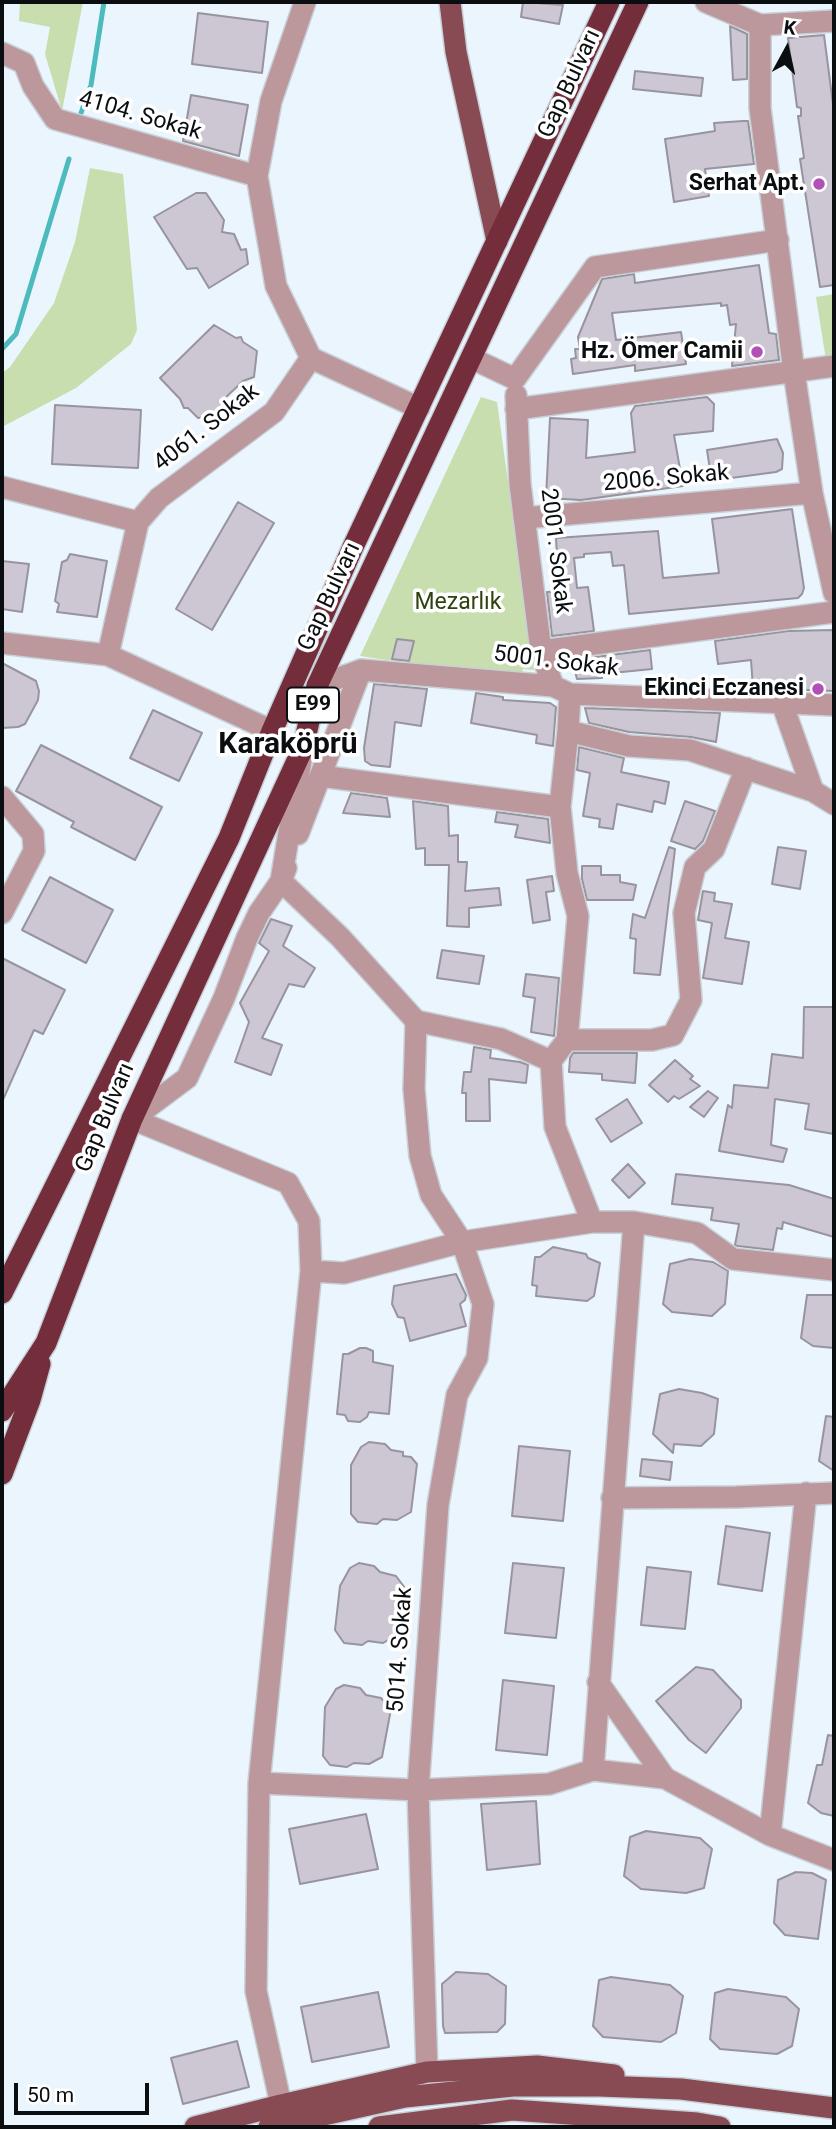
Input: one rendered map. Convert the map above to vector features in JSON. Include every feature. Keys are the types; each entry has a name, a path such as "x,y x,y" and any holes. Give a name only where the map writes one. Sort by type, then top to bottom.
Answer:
{"highway":[{"name":"Gap Bulvarı","path":"2,1293 229,838 272,731 354,547 609,2"},
{"name":"Gap Bulvarı","path":"2,1411 46,1343 132,1119 303,748 317,686 638,2"},
{"path":"2,1474 30,1400 46,1343"}],"main road":[{"path":"450,2 456,52 497,241"},
{"path":"195,2127 427,2073 537,2066 605,2073 681,2089 834,2108"},
{"path":"269,2127 405,2097 513,2086 681,2089"},
{"path":"379,2127 512,2110 697,2123 720,2127"},
{"path":"559,2127 574,2125 598,2115"}],"street":[{"path":"305,2 271,101 257,176 276,286 311,358 419,408"},
{"path":"706,2 760,25 834,21"},
{"path":"760,25 760,108 794,372 812,493 834,593"},
{"name":"4104. Sokak","path":"2,53 24,63 33,86 55,119 257,176"},
{"path":"471,358 515,379 595,267 778,240"},
{"name":"4061. Sokak","path":"108,655 138,522 159,498 274,412 311,358"},
{"path":"516,409 834,366"},
{"name":"2001. Sokak","path":"515,379 520,484 541,652 561,690"},
{"path":"2,487 138,522"},
{"name":"2006. Sokak","path":"524,518 812,493"},
{"path":"541,652 834,612"},
{"path":"2,643 108,655 272,731"},
{"path":"132,1119 187,1078 224,998 247,938 259,913 281,881 361,670"},
{"name":"5001. Sokak","path":"317,686 361,670 561,690 834,705"},
{"path":"561,690 568,731 559,807 566,873 578,916 567,1040 551,1061 555,1127 592,1222"},
{"path":"782,703 813,791"},
{"path":"568,731 629,746 690,750 813,791 834,804"},
{"path":"281,881 303,748"},
{"path":"567,1040 652,1040 673,1035 691,1000 684,914 695,867 714,849 746,768"},
{"path":"320,776 559,807"},
{"path":"2,797 33,834 34,851 2,913"},
{"path":"281,881 340,937 416,1021 501,1039 551,1061"},
{"name":"5014. Sokak","path":"416,1021 414,1089 420,1156 430,1195 463,1242 483,1304 477,1358 457,1395 438,1505 418,1790 427,2073"},
{"path":"132,1119 288,1184 309,1221 311,1271 259,1783 256,1992 281,2105"},
{"path":"311,1271 344,1273 463,1242 592,1222 634,1222 697,1233 733,1259 834,1270"},
{"path":"593,1770 634,1222"},
{"path":"770,1835 806,1493"},
{"path":"612,1498 834,1493"},
{"path":"598,1682 665,1778"},
{"path":"259,1783 418,1790 549,1784 593,1770 665,1778 770,1835 834,1860"}],"green space":[{"path":"20,2 83,2 62,111 45,54 50,27 19,21"},
{"path":"90,168 123,174 137,330 131,344 76,388 2,427 2,373 10,367 54,303 75,242"},
{"path":"834,294 834,359 826,360 816,297"},
{"name":"Mezarlık","path":"481,397 497,402 534,670 523,669 520,680 360,656"}],"building":[{"path":"523,2 563,5 559,24 521,17"},
{"path":"198,13 268,22 262,73 192,64"},
{"path":"730,26 747,34 747,79 733,80"},
{"path":"824,35 834,112 834,285 820,287 800,159 804,158 798,116 801,116 801,108 797,107 788,38"},
{"path":"635,71 703,78 701,96 633,89"},
{"path":"191,95 248,105 239,156 183,141"},
{"path":"748,121 754,164 705,169 709,196 674,202 665,139 715,131 714,123"},
{"path":"196,193 206,193 224,220 222,232 234,234 241,250 246,249 248,264 209,288 197,268 187,269 154,217"},
{"path":"759,265 769,333 776,334 779,360 732,366 736,324 730,325 727,305 721,306 721,303 612,313 616,340 681,332 686,364 635,371 635,365 573,374 571,359 576,358 575,349 580,349 578,337 602,279 634,274 635,283"},
{"path":"214,325 236,338 241,337 243,342 257,351 254,377 243,381 223,400 227,404 221,414 198,418 188,408 184,408 180,399 160,378"},
{"path":"707,397 714,404 713,431 674,435 683,486 581,500 546,498 550,418 588,420 586,458 635,452 631,413 635,406"},
{"path":"55,405 141,410 138,468 52,464"},
{"path":"777,439 783,453 782,469 716,480 711,476 707,450"},
{"path":"238,502 274,523 212,630 176,609"},
{"path":"792,509 804,588 798,598 629,614 624,565 613,566 611,552 584,554 584,557 574,558 577,588 588,587 594,631 552,636 547,592 559,591 556,538 658,531 663,578 719,573 712,519"},
{"path":"70,554 107,561 97,617 57,612 59,604 55,601 62,562 67,560"},
{"path":"2,561 29,564 22,612 2,609"},
{"path":"834,630 834,691 753,688 751,660 718,664 715,641 788,631"},
{"path":"397,639 414,641 409,661 392,659"},
{"path":"650,650 652,669 602,674 602,678 577,679 572,660"},
{"path":"2,663 36,681 39,691 38,700 25,724 18,727 2,728"},
{"path":"374,684 427,689 421,726 395,722 390,767 371,765 365,761 364,748"},
{"path":"476,693 503,697 503,700 550,703 556,707 553,746 536,743 537,735 471,723"},
{"path":"585,708 720,713 716,742 691,737 629,732 589,723"},
{"path":"153,710 202,733 179,781 130,758"},
{"path":"41,745 162,807 135,860 71,827 74,822 16,791"},
{"path":"579,747 624,758 621,772 669,782 665,804 654,801 652,812 617,804 613,829 599,827 600,819 583,816 590,773 577,770"},
{"path":"351,793 387,798 390,817 343,813"},
{"path":"413,801 448,806 449,836 458,835 458,862 467,862 465,891 499,888 501,905 469,908 469,927 447,926 449,865 425,865 425,848 416,849"},
{"path":"685,801 715,811 703,841 695,849 671,841"},
{"path":"497,812 548,819 550,843 515,837 518,825 495,822"},
{"path":"669,847 675,849 660,975 634,973 636,939 630,938 633,914 645,918"},
{"path":"778,847 806,851 800,889 772,884"},
{"path":"582,866 601,866 601,875 620,875 620,882 636,885 633,900 587,900"},
{"path":"552,876 554,891 546,892 550,920 533,923 527,880"},
{"path":"50,877 113,910 86,963 22,930"},
{"path":"703,891 715,893 714,901 732,904 725,938 749,942 742,984 703,978 712,923 698,920"},
{"path":"271,919 292,926 283,946 315,968 304,987 289,984 262,1038 282,1045 271,1075 235,1062 249,1022 240,1003 269,951 259,943"},
{"path":"442,950 484,956 479,984 437,978"},
{"path":"2,958 65,990 43,1034 34,1030 2,1102"},
{"path":"526,974 559,978 554,1036 531,1032 535,998 523,996"},
{"path":"804,1007 834,1007 834,1134 805,1129 809,1104 775,1099 771,1145 787,1149 783,1162 719,1151 728,1105 732,1108 734,1085 768,1088 772,1054 803,1058"},
{"path":"474,1047 491,1050 490,1058 528,1065 526,1083 489,1079 490,1121 466,1121 466,1093 462,1093 464,1072 471,1072"},
{"path":"573,1053 637,1053 635,1083 602,1080 602,1074 569,1072"},
{"path":"675,1060 693,1076 690,1079 700,1086 679,1099 674,1096 668,1102 649,1085"},
{"path":"708,1091 718,1098 704,1117 690,1107"},
{"path":"627,1099 642,1123 611,1142 596,1119"},
{"path":"628,1164 645,1183 629,1198 612,1180"},
{"path":"676,1174 789,1185 834,1199 834,1237 783,1222 782,1229 777,1228 773,1250 735,1245 739,1224 711,1220 713,1208 672,1204"},
{"path":"553,1247 586,1254 588,1258 600,1263 594,1296 587,1301 536,1296 537,1286 532,1285 535,1257 540,1257"},
{"path":"690,1259 713,1262 728,1271 725,1304 712,1316 672,1312 663,1304 670,1264"},
{"path":"456,1274 466,1295 460,1304 466,1326 410,1341 404,1318 398,1317 392,1304 394,1286"},
{"path":"807,1295 834,1295 834,1348 813,1346 801,1338"},
{"path":"360,1348 373,1351 373,1362 393,1366 389,1414 369,1412 360,1422 348,1421 345,1415 337,1414 343,1354"},
{"path":"679,1389 718,1399 714,1434 701,1446 674,1444 673,1453 653,1434 660,1394"},
{"path":"826,1416 834,1417 834,1471 819,1461"},
{"path":"369,1442 385,1444 391,1450 403,1452 403,1456 411,1457 417,1464 411,1512 397,1520 383,1519 377,1524 358,1522 351,1514 351,1465 361,1447"},
{"path":"519,1446 570,1451 563,1521 512,1516"},
{"path":"642,1459 672,1462 670,1480 640,1476"},
{"path":"726,1526 770,1533 762,1591 718,1584"},
{"path":"359,1563 374,1566 380,1572 396,1576 405,1588 397,1635 383,1643 344,1643 335,1630 340,1586 350,1568"},
{"path":"513,1563 564,1568 556,1638 505,1633"},
{"path":"647,1567 691,1572 685,1629 641,1625"},
{"path":"696,1667 713,1670 741,1700 741,1708 706,1753 689,1740 656,1701"},
{"path":"503,1680 554,1686 547,1755 496,1750"},
{"path":"344,1685 360,1688 366,1695 381,1698 391,1709 382,1757 369,1764 354,1763 347,1767 330,1765 323,1756 325,1707 336,1689"},
{"path":"828,1735 834,1736 834,1816 821,1813 808,1803 817,1765 822,1765"},
{"path":"536,1801 540,1864 487,1870 481,1804"},
{"path":"366,1814 378,1869 300,1884 289,1829"},
{"path":"646,1831 700,1838 712,1849 704,1888 686,1893 641,1889 624,1876 630,1837"},
{"path":"796,1872 812,1873 826,1880 818,1939 785,1935 774,1923 778,1880"},
{"path":"456,1972 488,1974 506,1986 505,2024 497,2032 445,2033 442,1984"},
{"path":"611,1977 670,1985 683,1996 676,2033 661,2042 603,2037 593,2026 599,1980"},
{"path":"728,1989 786,1997 799,2009 792,2046 777,2054 720,2049 710,2039 715,1993"},
{"path":"378,1992 389,2047 312,2062 301,2007"},
{"path":"237,2041 249,2087 183,2104 171,2058"}],"waterway":[{"path":"81,113 91,85 104,2"},
{"path":"2,349 16,334 69,159"}],"place":[{"name":"Serhat Apt.","path":"819,184"},
{"name":"Hz. Ömer Camii","path":"757,352"},
{"name":"Ekinci Eczanesi","path":"818,689"}],"district":[{"name":"Karaköprü","path":"288,745"}]}
